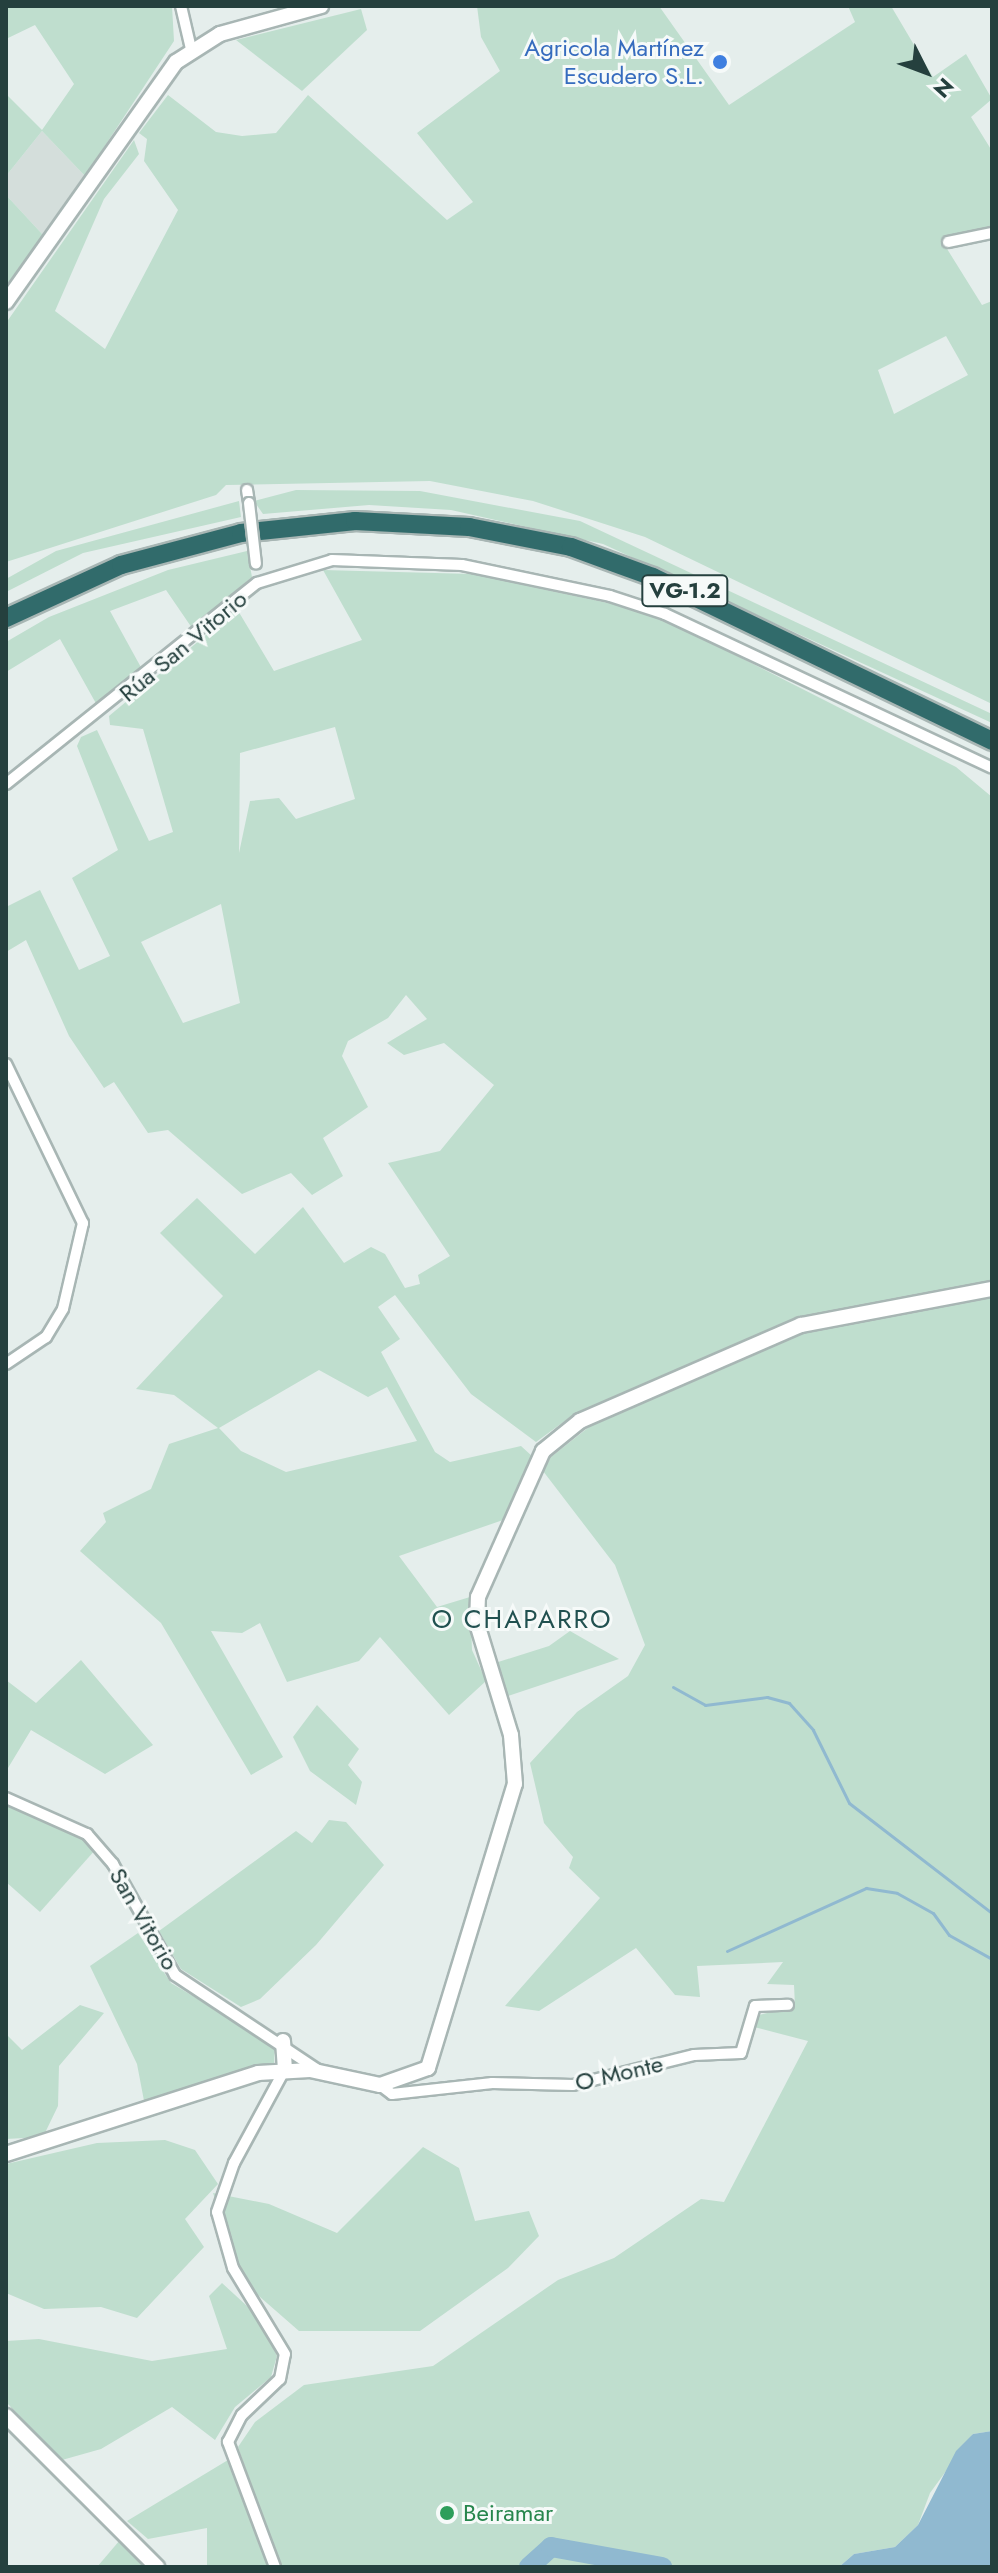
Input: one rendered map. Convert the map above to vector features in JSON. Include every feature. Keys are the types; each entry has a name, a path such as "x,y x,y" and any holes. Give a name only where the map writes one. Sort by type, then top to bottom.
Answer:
{"highway":[{"name":"VG-1.2","path":"6,618 54,592 186,546 355,521 539,539 666,582 992,741"},
{"path":"6,628 186,546"},
{"path":"6,607 32,593 54,592"}],"street":[{"path":"181,6 191,49"},
{"path":"6,302 191,49 321,6"},
{"path":"948,242 992,233"},
{"path":"247,490 257,583"},
{"name":"Rúa San Vitorio","path":"6,784 257,583 332,560 462,565 571,586 665,614 992,768"},
{"path":"6,1064 83,1223 63,1309 46,1337 6,1364"},
{"path":"6,2154 285,2069 321,2072 380,2085 392,2094 438,2087 428,2068 515,1784 511,1735 477,1624 478,1597 543,1451 580,1421 801,1325 992,1289"},
{"name":"San Vitorio","path":"6,1798 87,1834 113,1864 175,1975 283,2041 321,2072"},
{"name":"O Monte","path":"438,2087 573,2085 694,2055 741,2053 755,2006 788,2005"},
{"path":"275,2567 228,2442 242,2415 280,2379 285,2354 233,2268 217,2212 234,2163 285,2069 283,2041"},
{"path":"380,2085 428,2068"},
{"path":"6,2416 157,2567"}],"shaded area":[{"path":"42,131 85,176 43,235 6,195 6,176"}],"green space":[{"path":"6,6 172,6 174,41 85,176 42,131 6,176 6,94 42,130 74,84 35,25 6,39"},
{"path":"477,6 659,6 729,105 855,22 848,6 891,6 933,77 966,54 992,99 971,117 992,151 992,228 962,232 944,244 982,305 992,301 992,704 645,537 533,501 430,481 226,485 216,495 6,562 6,323 134,140 139,154 104,199 55,311 105,349 178,210 144,161 147,139 139,133 168,95 216,132 242,136 276,133 308,95 447,220 473,202 417,133 500,71 481,37","holes":["946,336 968,375 894,414 878,370"]},
{"path":"361,9 367,30 302,91 236,40"},
{"path":"6,195 43,235 6,289"},
{"path":"296,490 420,491 580,521 992,714 992,723 603,544 451,510 369,505 263,514 254,501"},
{"path":"239,501 241,517 83,553 6,592 6,579 56,551"},
{"path":"247,551 252,577 192,628 166,590 110,611 143,671 98,707 60,639 6,672 6,642 49,617 168,570"},
{"path":"323,570 472,574 651,612 956,767 992,797 992,1280 797,1319 573,1415 536,1442 471,1394 395,1295 378,1307 400,1339 381,1352 435,1452 450,1462 521,1446 533,1457 503,1520 399,1556 437,1607 470,1597 472,1650 486,1681 449,1715 380,1637 359,1661 287,1682 260,1623 242,1633 211,1631 283,1757 251,1775 161,1623 80,1551 106,1522 103,1513 151,1489 169,1444 218,1428 174,1395 136,1389 223,1296 160,1233 197,1198 255,1254 303,1207 344,1263 371,1247 385,1254 405,1288 420,1284 418,1275 450,1256 388,1163 440,1151 494,1085 444,1043 404,1055 387,1043 427,1019 406,995 388,1018 348,1041 342,1056 368,1107 323,1138 343,1176 312,1195 291,1173 242,1194 168,1130 148,1133 114,1082 104,1088 69,1036 26,940 6,952 6,907 40,890 79,970 110,956 72,878 118,850 77,746 81,737 97,730 149,841 173,832 143,729 110,725 109,716 237,609 274,671 362,640","holes":["335,727 355,799 296,819 279,798 250,801 239,853 240,753","221,904 240,1003 183,1023 141,942","319,1370 368,1397 387,1387 417,1441 286,1472 241,1451 219,1428"]},
{"path":"992,1298 992,2431 973,2434 930,2493 918,2525 895,2547 854,2554 839,2567 279,2567 238,2447 255,2422 304,2385 433,2366 558,2280 614,2258 701,2199 724,2202 808,2041 754,2027 759,2015 795,2006 794,1985 767,1984 783,1962 697,1966 700,1997 675,1995 636,1948 539,2011 505,2006 600,1898 569,1868 573,1857 544,1823 530,1763 577,1712 628,1676 645,1645 615,1565 543,1471 551,1457 594,1423 799,1334"},
{"path":"570,1631 619,1659 505,1697 495,1663 549,1646"},
{"path":"81,1660 153,1745 105,1774 31,1730 8,1768 6,1680 36,1703"},
{"path":"317,1705 359,1749 348,1765 362,1782 356,1805 310,1771 293,1737"},
{"path":"6,1803 63,1822 96,1849 40,1912 6,1882"},
{"path":"329,1820 346,1822 384,1865 316,1945 260,1999 241,2007 181,1969 159,1931 296,1831 312,1843"},
{"path":"138,1933 171,1983 275,2045 274,2066 145,2106 137,2064 90,1966"},
{"path":"80,2005 104,2013 59,2066 58,2106 43,2137 6,2139 6,2034 22,2050"},
{"path":"165,2140 195,2150 218,2184 185,2219 204,2247 137,2318 101,2307 44,2309 6,2293 6,2164 97,2143"},
{"path":"423,2147 459,2168 475,2221 529,2211 539,2236 508,2268 420,2331 299,2331 245,2284 213,2193 269,2204 337,2233"},
{"path":"222,2283 259,2317 277,2356 271,2377 235,2407 215,2440 172,2407 101,2449 62,2460 6,2402 6,2341 39,2339 152,2361 227,2349 209,2296"},
{"path":"228,2460 270,2567 207,2567 207,2528 148,2539 127,2521"},
{"path":"120,2540 146,2567 97,2567"}],"water":[{"path":"992,2431 992,2567 839,2567 854,2554 895,2547 918,2525 956,2451 973,2434"}],"waterway":[{"path":"673,1687 705,1705 767,1697 789,1703 813,1730 849,1803 992,1913"},
{"path":"727,1951 866,1888 897,1893 933,1913 949,1935 992,1959"},
{"path":"529,2567 551,2547 662,2567"}],"place":[{"name":"Agricola Martínez Escudero S.L.","path":"720,62"},
{"name":"Beiramar","path":"447,2513"}],"district":[{"name":"O CHAPARRO","path":"522,1620"}]}
